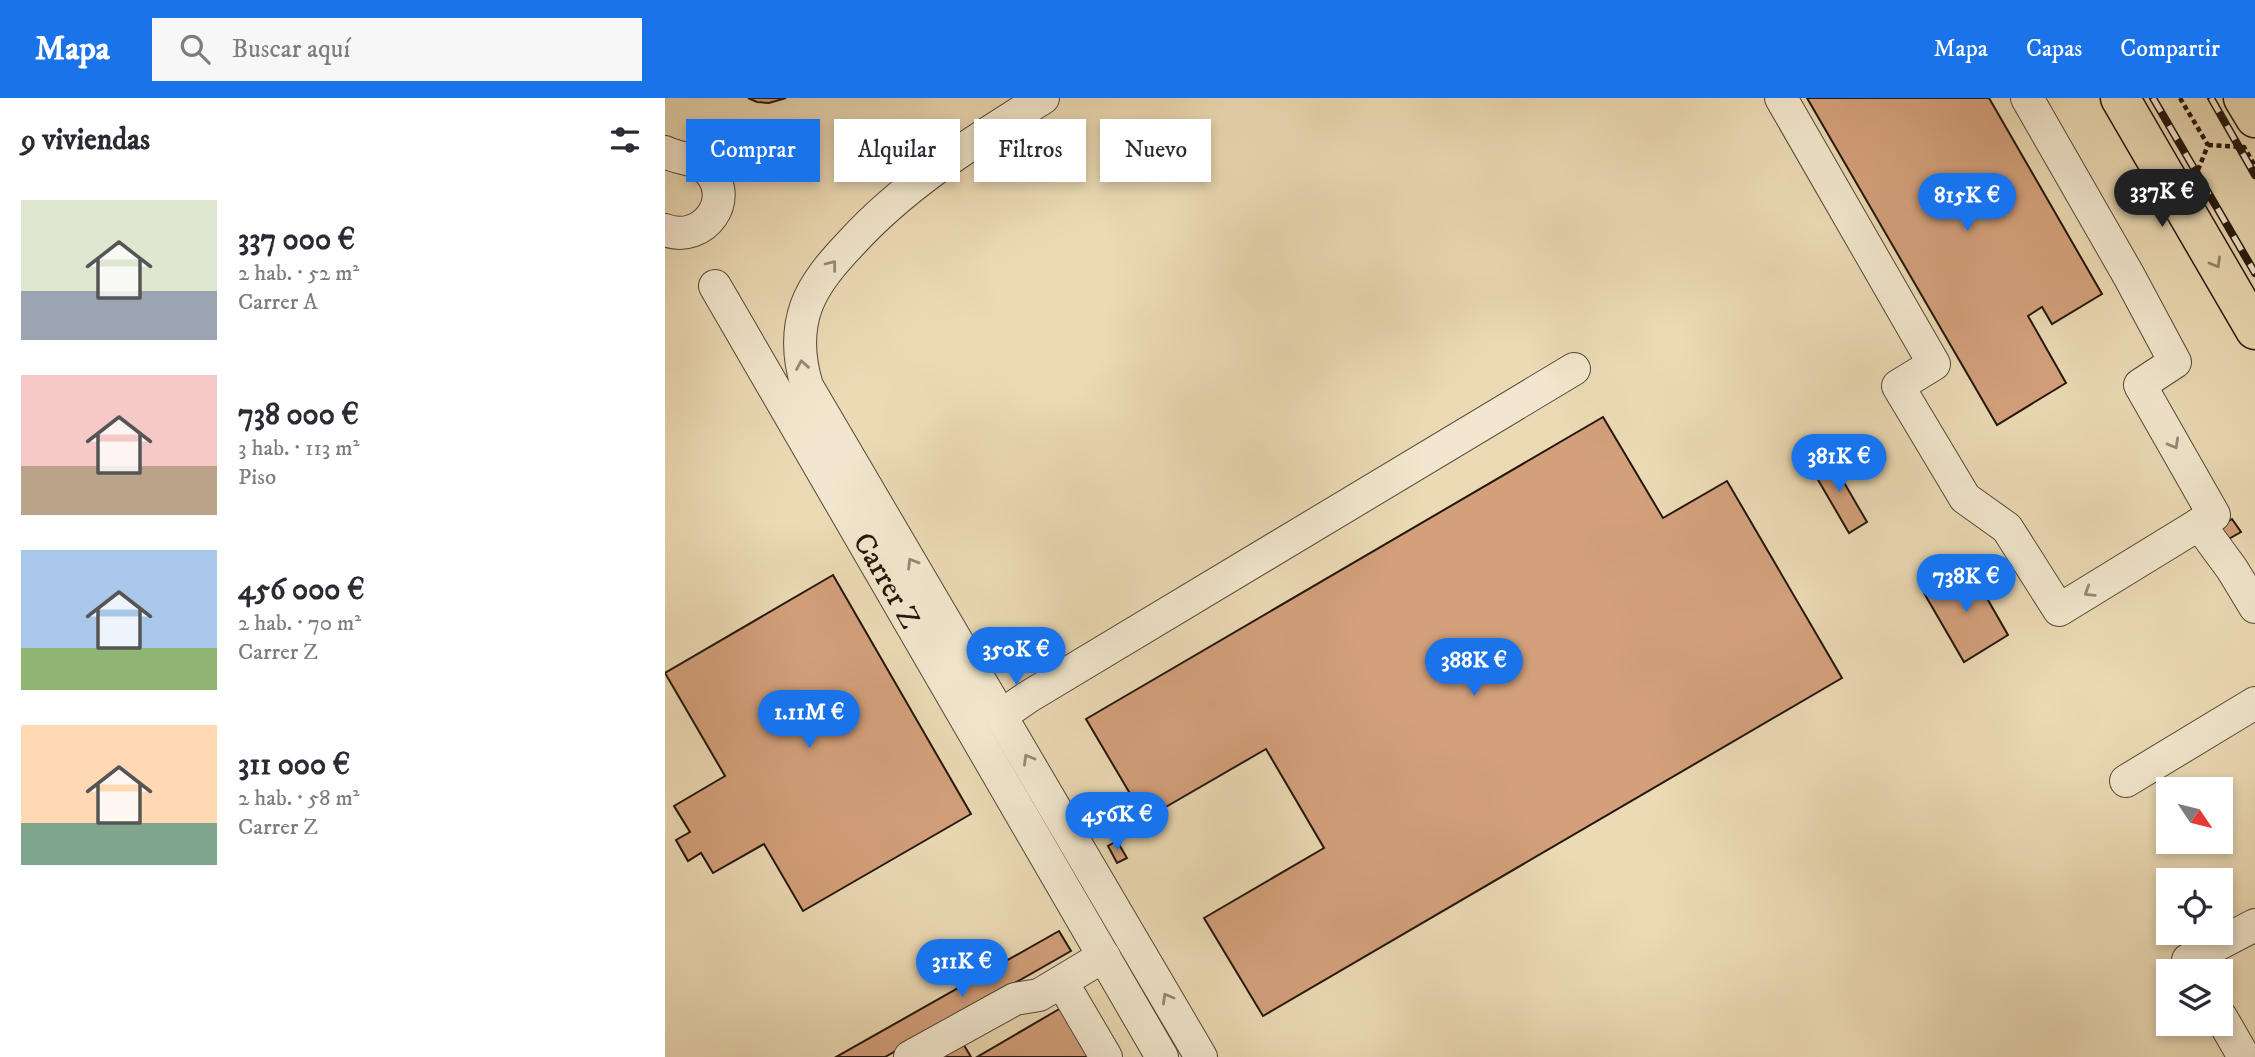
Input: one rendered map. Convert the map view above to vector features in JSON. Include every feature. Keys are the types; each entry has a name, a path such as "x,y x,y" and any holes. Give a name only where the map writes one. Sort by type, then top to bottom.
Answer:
{"main road":[{"path":"2120,98 2255,330"},
{"path":"2243,98 2255,118"}],"street":[{"name":"Carrer Z","path":"1043,98 950,157 886,206 840,254 807,305 801,325 801,358 807,386 1201,1057"},
{"path":"1781,98 1934,364 1898,386 1965,498 2007,528 2059,610 2214,515 2140,385 2175,362 2027,98"},
{"path":"665,152 695,161 705,168 713,177 718,200 708,222 699,229 674,234 665,230"},
{"name":"Carrer Z","path":"715,286 1162,1057"},
{"path":"1002,715 1574,369"},
{"path":"2199,524 2243,562 2255,607"},
{"path":"2126,781 2255,703"},
{"path":"2189,959 2255,925"},
{"path":"910,1057 1015,999 1039,995 1104,956"},
{"path":"1062,982 1106,1057"},
{"path":"2232,1036 2244,1057"}],"path":[{"path":"2180,98 2208,145 2244,147 2255,166"}],"building":[{"path":"748,98 786,98 769,103"},
{"path":"1807,98 1989,98 2102,294 2052,324 2042,307 2028,316 2066,383 1997,425"},
{"path":"1603,417 1663,518 1727,481 1842,678 1263,1016 1204,918 1324,848 1266,749 1145,819 1086,719"},
{"path":"1828,455 1867,522 1849,533 1810,466"},
{"path":"2232,519 2241,532 2227,540 2219,527"},
{"path":"1968,565 2008,635 1964,662 1924,593"},
{"path":"833,575 971,814 803,911 764,844 713,873 701,853 688,861 676,840 690,832 674,806 725,776 665,673"},
{"path":"1117,841 1127,858 1117,863 1108,846"},
{"path":"1059,931 1071,951 885,1057 836,1057"},
{"path":"1061,1008 1089,1057 977,1057"},
{"path":"961,1040 971,1057 933,1057"}],"railway":[{"path":"2153,98 2255,273"},
{"path":"2211,98 2255,175"}]}
